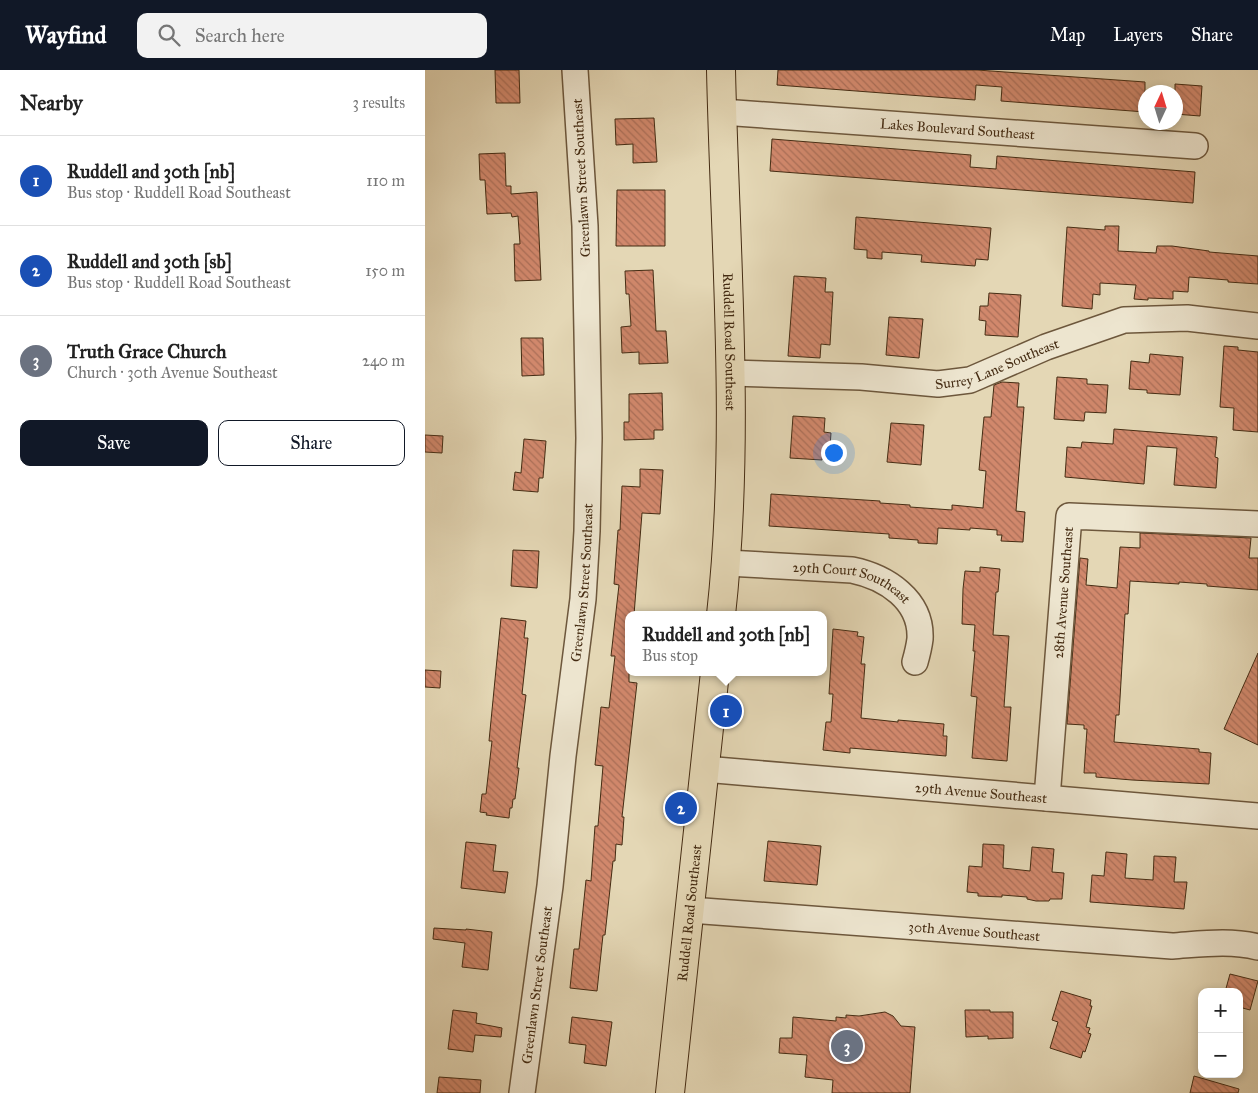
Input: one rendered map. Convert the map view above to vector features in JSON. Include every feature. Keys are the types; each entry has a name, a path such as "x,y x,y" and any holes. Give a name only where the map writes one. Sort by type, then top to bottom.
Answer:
{"main road":[{"name":"Ruddell Road Southeast","path":"721,70 731,373 727,563 721,611"},
{"name":"Ruddell Road Southeast","path":"670,1093 715,676"}],"street":[{"name":"Greenlawn Street Southeast","path":"522,1093 550,886 563,756 583,599 587,531 589,438 585,226 575,70"},
{"name":"Lakes Boulevard Southeast","path":"722,112 1195,146"},
{"name":"Surrey Lane Southeast","path":"731,373 861,377 938,384 970,380 1046,347 1124,320 1187,318 1258,326"},
{"name":"28th Avenue Southeast","path":"1047,798 1069,516 1258,524"},
{"name":"29th Court Southeast","path":"727,563 853,570 870,574 886,582 901,593 911,607 919,624 920,640 915,662"},
{"name":"29th Avenue Southeast","path":"704,769 1258,816"},
{"name":"30th Avenue Southeast","path":"690,910 1173,946 1225,942 1258,948"}],"building":[{"path":"495,70 519,70 520,103 496,103"},
{"path":"778,70 977,70 1145,82 1145,85 1138,85 1138,111 1001,101 1002,87 976,85 975,100 777,85"},
{"path":"1175,84 1202,86 1200,116 1183,115 1183,85"},
{"path":"654,118 657,162 633,163 633,144 616,145 615,119"},
{"path":"772,139 971,155 970,167 996,169 997,156 1195,172 1193,203 770,171"},
{"path":"505,153 506,186 511,186 511,194 537,192 541,280 515,281 514,244 520,244 518,216 512,217 511,213 487,214 485,180 480,180 479,154"},
{"path":"617,190 665,190 665,246 616,246"},
{"path":"856,217 991,228 988,260 976,259 975,266 921,262 922,255 882,252 882,259 867,258 867,250 854,249"},
{"path":"1105,226 1119,226 1118,251 1156,253 1157,246 1172,246 1209,252 1258,256 1258,284 1189,277 1188,292 1173,291 1173,299 1148,298 1148,300 1134,299 1136,285 1100,283 1100,295 1093,294 1092,309 1062,306 1067,227 1105,230"},
{"path":"653,270 656,331 666,331 668,363 639,364 639,352 622,353 621,327 631,326 629,294 626,294 625,271"},
{"path":"794,276 826,278 825,292 833,292 830,345 821,344 820,358 788,356"},
{"path":"989,293 1021,295 1018,337 985,335 986,321 979,320 980,306 988,306"},
{"path":"889,317 923,319 919,358 886,355"},
{"path":"521,338 543,338 544,375 522,376"},
{"path":"1224,346 1238,347 1238,350 1258,352 1258,432 1233,430 1234,408 1220,407"},
{"path":"1150,354 1183,357 1180,395 1147,393 1147,390 1129,389 1131,361 1149,363"},
{"path":"1057,377 1087,379 1087,384 1108,385 1106,413 1085,412 1084,421 1054,419"},
{"path":"1002,382 1019,383 1017,407 1024,407 1016,511 1025,512 1023,542 1001,541 1002,535 997,535 997,530 970,528 970,530 938,528 937,544 918,543 918,540 889,538 889,534 769,526 771,494 880,501 880,503 910,505 910,507 952,510 952,505 983,508 986,471 979,470 984,417 991,417 994,385"},
{"path":"662,393 663,430 654,430 654,439 624,440 624,422 629,422 629,394"},
{"path":"793,416 825,418 824,432 831,433 830,447 823,447 822,460 790,458"},
{"path":"891,423 924,425 921,465 887,462"},
{"path":"1114,429 1217,437 1215,457 1218,458 1216,488 1174,485 1177,448 1147,446 1144,484 1065,477 1067,447 1081,448 1082,442 1113,444"},
{"path":"425,435 443,436 442,453 425,452"},
{"path":"524,439 546,441 543,478 539,478 538,492 513,490 515,472 521,473"},
{"path":"640,469 663,470 660,514 642,513 634,611 625,611 625,676 629,676 629,682 637,683 622,817 624,817 622,845 616,844 615,861 613,861 597,991 570,988 574,949 579,949 586,880 591,881 595,826 598,826 603,766 595,765 601,707 609,708 615,656 611,656 619,585 614,584 618,530 620,530 622,486 640,487"},
{"path":"1140,533 1251,538 1249,558 1258,558 1258,590 1179,582 1179,584 1130,581 1128,614 1125,614 1119,715 1116,715 1114,742 1199,749 1199,752 1211,753 1209,784 1096,777 1096,773 1084,773 1087,729 1084,729 1084,725 1067,724 1080,558 1088,559 1086,585 1117,588 1120,547 1140,548"},
{"path":"513,550 539,551 537,588 511,586"},
{"path":"980,567 1000,569 998,592 996,592 993,635 1009,636 1004,707 1011,707 1007,761 972,758 977,697 971,696 975,625 962,624 963,589 965,571 980,572"},
{"path":"501,618 526,621 524,638 528,638 522,694 526,695 517,768 519,768 515,799 513,799 512,808 510,808 509,818 486,815 487,813 480,812 482,794 486,794 492,741 489,741"},
{"path":"833,629 858,632 857,636 864,637 861,664 865,664 861,718 944,724 943,736 947,736 946,756 850,748 850,753 823,750 826,722 831,722 833,694 829,694"},
{"path":"1258,653 1258,745 1224,729"},
{"path":"425,670 441,671 440,688 425,687"},
{"path":"768,841 821,846 817,885 764,881"},
{"path":"466,842 496,845 493,871 508,872 505,893 461,888"},
{"path":"983,844 1004,845 1003,868 1030,871 1032,847 1054,849 1052,872 1064,873 1062,899 1036,901 1027,899 1027,897 978,896 978,893 967,892 969,866 982,867"},
{"path":"1106,852 1127,854 1125,878 1153,880 1154,856 1176,857 1174,882 1187,882 1184,909 1090,902 1092,875 1104,876"},
{"path":"434,928 492,932 488,970 462,967 465,943 433,939"},
{"path":"1230,974 1258,981 1250,1010 1243,1008 1243,988 1226,988"},
{"path":"1061,991 1091,1000 1090,1006 1092,1006 1086,1027 1090,1028 1088,1033 1091,1034 1081,1058 1050,1048 1058,1022 1052,1020"},
{"path":"453,1010 477,1013 476,1023 502,1028 501,1037 475,1035 473,1052 448,1049"},
{"path":"965,1010 1013,1012 1013,1038 988,1039 988,1036 966,1037"},
{"path":"885,1012 893,1016 901,1026 915,1027 910,1093 832,1093 833,1080 805,1077 807,1055 779,1053 780,1038 792,1038 793,1017 836,1021 836,1017 846,1018 846,1015 859,1016"},
{"path":"572,1017 612,1022 606,1066 584,1063 586,1045 569,1043"},
{"path":"1194,1076 1239,1089 1238,1093 1190,1093"},
{"path":"439,1077 481,1080 480,1093 437,1093"}],"place":[{"name":"Ruddell and 30th [nb]","path":"726,711"},
{"name":"Ruddell and 30th [sb]","path":"681,808"},
{"name":"Truth Grace Church","path":"847,1046"}]}
